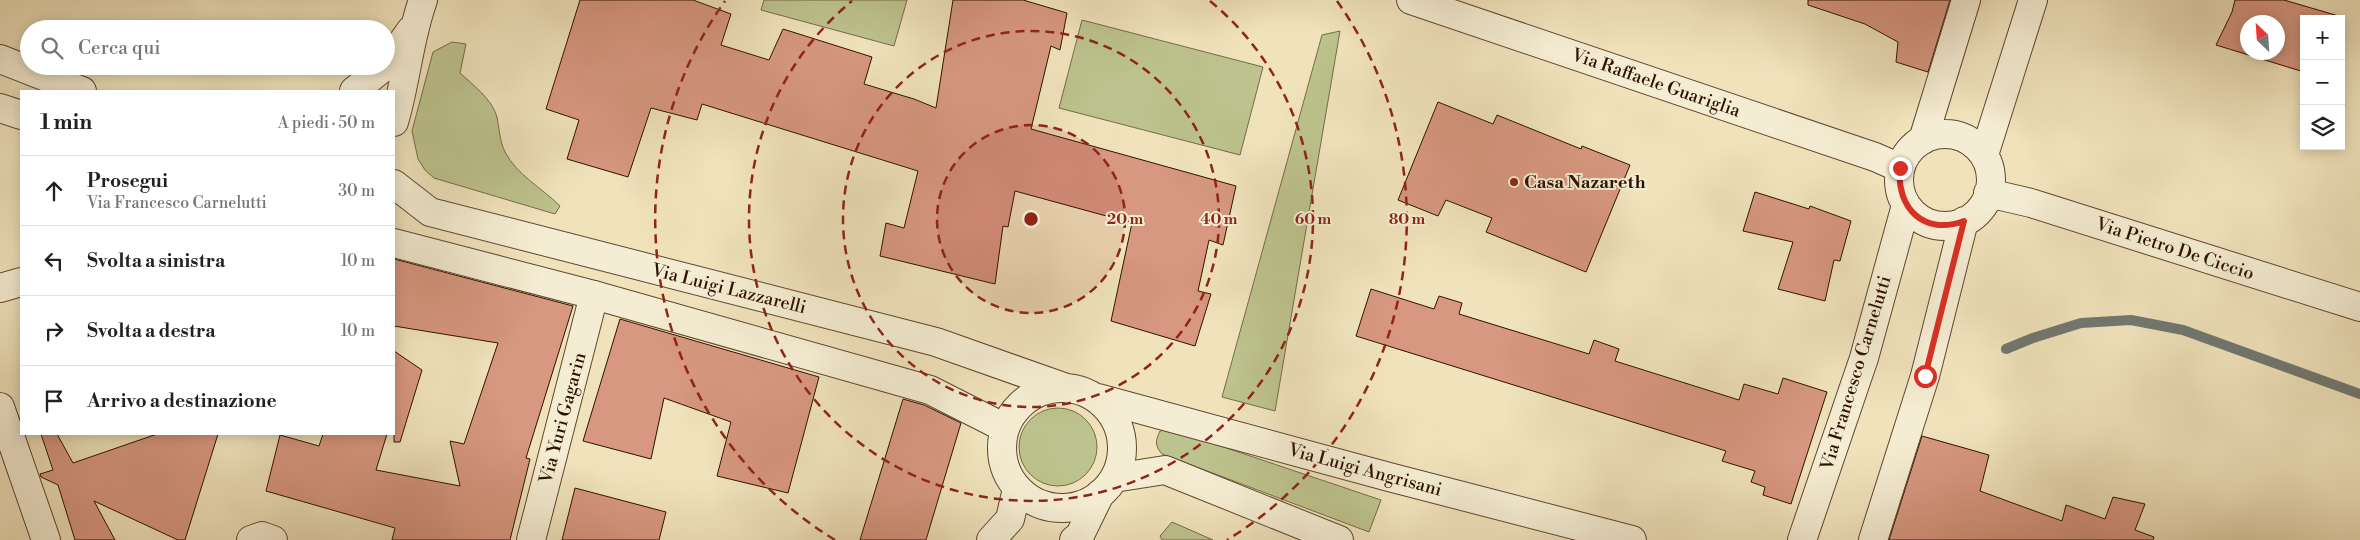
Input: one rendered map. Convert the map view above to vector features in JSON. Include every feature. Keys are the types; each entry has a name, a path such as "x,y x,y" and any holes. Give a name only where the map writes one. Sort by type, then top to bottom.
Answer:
{"street":[{"path":"395,118 409,60 413,27 423,0"},
{"name":"Via Raffaele Guariglia","path":"1411,0 1875,157 1900,168"},
{"path":"1922,140 1966,0"},
{"path":"1984,155 2033,0"},
{"path":"395,53 413,27"},
{"path":"0,59 20,67"},
{"path":"41,75 79,90"},
{"path":"355,90 374,75"},
{"path":"0,108 20,115"},
{"path":"1946,134 1960,136 1974,144 1984,155 1990,169 1987,199 1978,212 1964,221 1952,226 1936,225 1922,220 1906,204 1898,183 1900,168 1906,154 1922,140 1946,134"},
{"name":"Via Luigi Lazzarelli","path":"395,185 430,212 936,342 1069,389"},
{"name":"Via Pietro De Ciccio","path":"1988,192 2031,203 2360,307"},
{"name":"Via Francesco Carnelutti","path":"1802,540 1864,358 1906,204"},
{"path":"1873,540 1925,376 1964,221"},
{"path":"395,243 594,296 930,390 1005,428"},
{"path":"0,288 20,282"},
{"name":"Via Yuri Gagarin","path":"531,540 594,296"},
{"path":"1074,540 1080,535 1107,486 1120,462 1122,445 1117,424 1098,398 1069,389 1053,389 1037,394 1023,402 1005,428 1001,444 1002,460 1008,476 1017,489 1047,507 1066,508 1084,504 1107,486 1165,470 1339,540"},
{"name":"Via Luigi Angrisani","path":"1098,398 1632,540"},
{"path":"0,407 46,540"},
{"path":"991,540 1010,519 1017,489"},
{"path":"252,540 262,536 272,540"}],"green space":[{"path":"764,0 907,0 894,46 761,10"},
{"path":"1082,20 1263,67 1240,155 1059,108"},
{"path":"1340,31 1275,411 1222,397 1322,35"},
{"path":"452,42 466,44 460,73 482,93 495,110 505,152 516,168 560,206 555,214 434,178 425,170 418,159 412,131 433,52"},
{"path":"1058,408 1073,411 1086,419 1094,432 1097,447 1094,462 1086,475 1073,483 1058,486 1043,483 1030,475 1022,462 1019,447 1022,432 1030,419 1043,411"},
{"path":"1170,429 1381,500 1369,532 1162,454 1156,443 1157,438 1160,431"},
{"path":"1172,522 1213,540 1162,540 1160,536"}],"building":[{"path":"580,0 693,0 731,14 721,45 769,60 783,29 872,57 864,84 914,99 936,108 953,0 1023,0 1067,13 1060,50 1051,46 1031,129 1236,186 1223,245 1209,240 1198,291 1211,294 1195,346 1111,321 1132,223 1015,191 1008,227 1003,226 995,284 880,256 886,223 904,228 918,171 702,104 697,120 651,108 628,177 567,159 579,120 546,109"},
{"path":"1808,0 1950,0 1928,72 1896,62 1898,42 1865,24 1808,5"},
{"path":"2235,0 2284,0 2335,15 2300,15 2300,71 2265,60 2285,60 2285,15 2240,15 2240,52 2216,45 2232,12"},
{"name":"Casa Nazareth","path":"1438,102 1493,124 1497,115 1581,149 1582,146 1630,165 1586,272 1486,232 1492,218 1446,200 1438,216 1398,200"},
{"path":"1755,192 1809,209 1810,206 1851,221 1840,261 1834,260 1825,301 1778,289 1793,242 1743,231"},
{"path":"395,259 573,306 526,458 530,459 510,540 392,540 395,528 266,491 280,435 319,446 323,435 387,435 376,470 460,486 450,441 464,444 498,343 395,326"},
{"path":"1371,289 1434,309 1439,296 1462,303 1459,314 1589,354 1594,340 1619,349 1615,361 1739,400 1744,384 1778,394 1783,378 1827,392 1791,504 1763,495 1765,487 1751,482 1755,471 1722,461 1726,451 1356,336"},
{"path":"620,319 819,377 788,493 717,476 731,422 664,398 651,459 583,441"},
{"path":"395,352 422,370 400,442 394,442"},
{"path":"903,399 924,405 961,423 926,540 860,540"},
{"path":"41,435 58,435 73,463 154,435 218,435 185,540 178,540 94,501 115,540 75,540 58,485 41,477 40,474 53,470"},
{"path":"1922,436 1989,455 1980,491 2062,521 2066,505 2105,519 2113,497 2145,504 2135,530 2154,537 2153,540 1889,540"},
{"path":"575,488 666,512 659,540 562,540"}],"waterway":[{"path":"2006,349 2033,338 2081,323 2131,320 2183,330 2360,394"}],"place":[{"name":"Casa Nazareth","path":"1514,182"}],"route":[{"path":"1900,168 1898,183 1902,198 1910,211 1922,220 1936,225 1952,226 1964,221 1925,376"}]}
